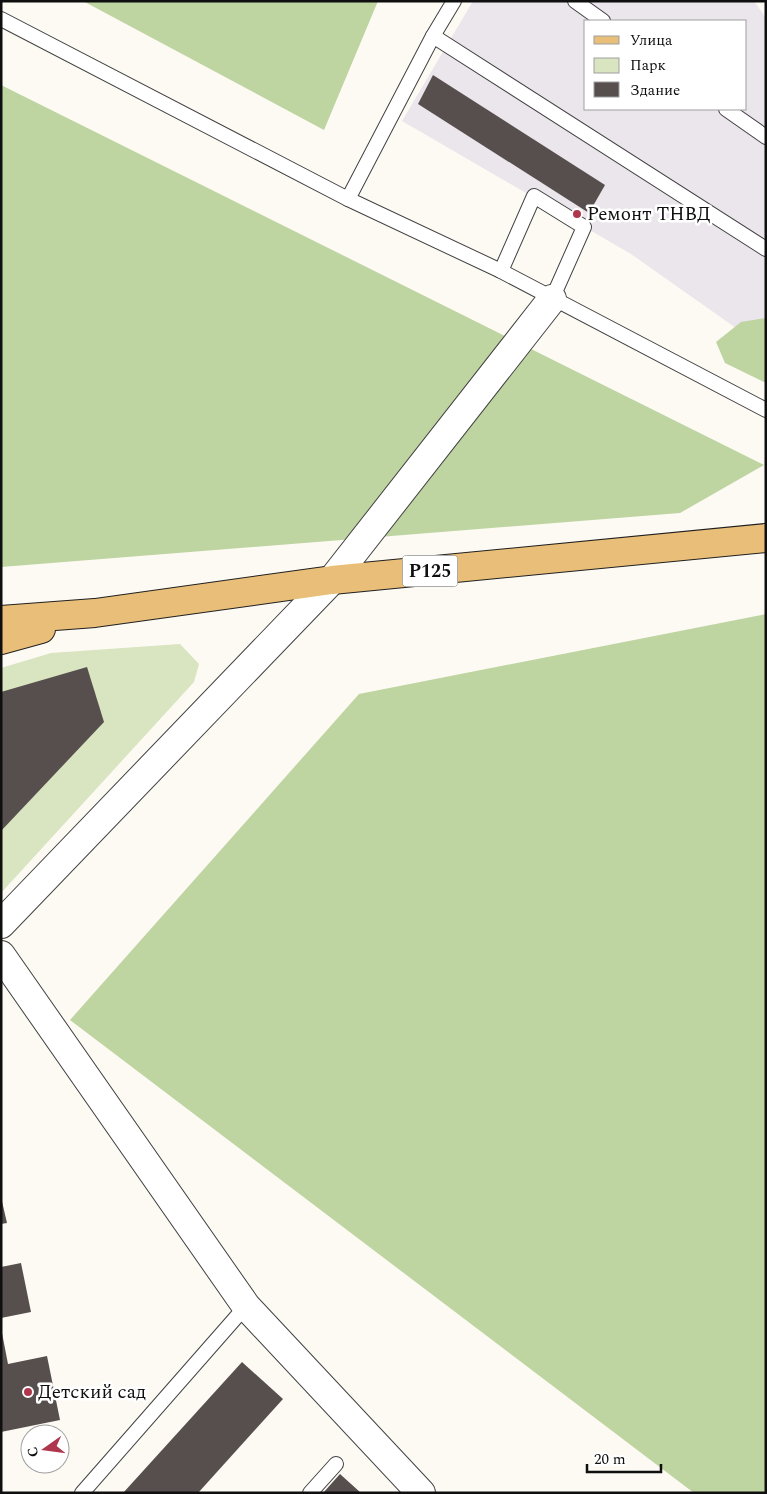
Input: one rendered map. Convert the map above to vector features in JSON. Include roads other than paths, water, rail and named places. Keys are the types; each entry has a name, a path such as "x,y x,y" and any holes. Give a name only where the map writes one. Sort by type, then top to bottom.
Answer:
{"main road":[{"name":"Р125","path":"1,620 95,613 332,580 766,538"},
{"name":"Р125","path":"1,640 95,613"}],"street":[{"path":"1,924 332,580 552,299"},
{"path":"1,955 246,1306 421,1493"}],"lane":[{"path":"348,199 433,36 454,1"},
{"path":"575,1 602,20"},
{"path":"1,19 348,199 501,272 766,410"},
{"path":"433,36 766,249"},
{"path":"727,110 766,137"},
{"path":"501,272 534,196 584,227 552,299"},
{"path":"82,1493 246,1306"},
{"path":"310,1493 336,1464"}],"place":[{"name":"Ремонт ТНВД","path":"577,214"},
{"name":"Детский сад","path":"28,1392"}]}
